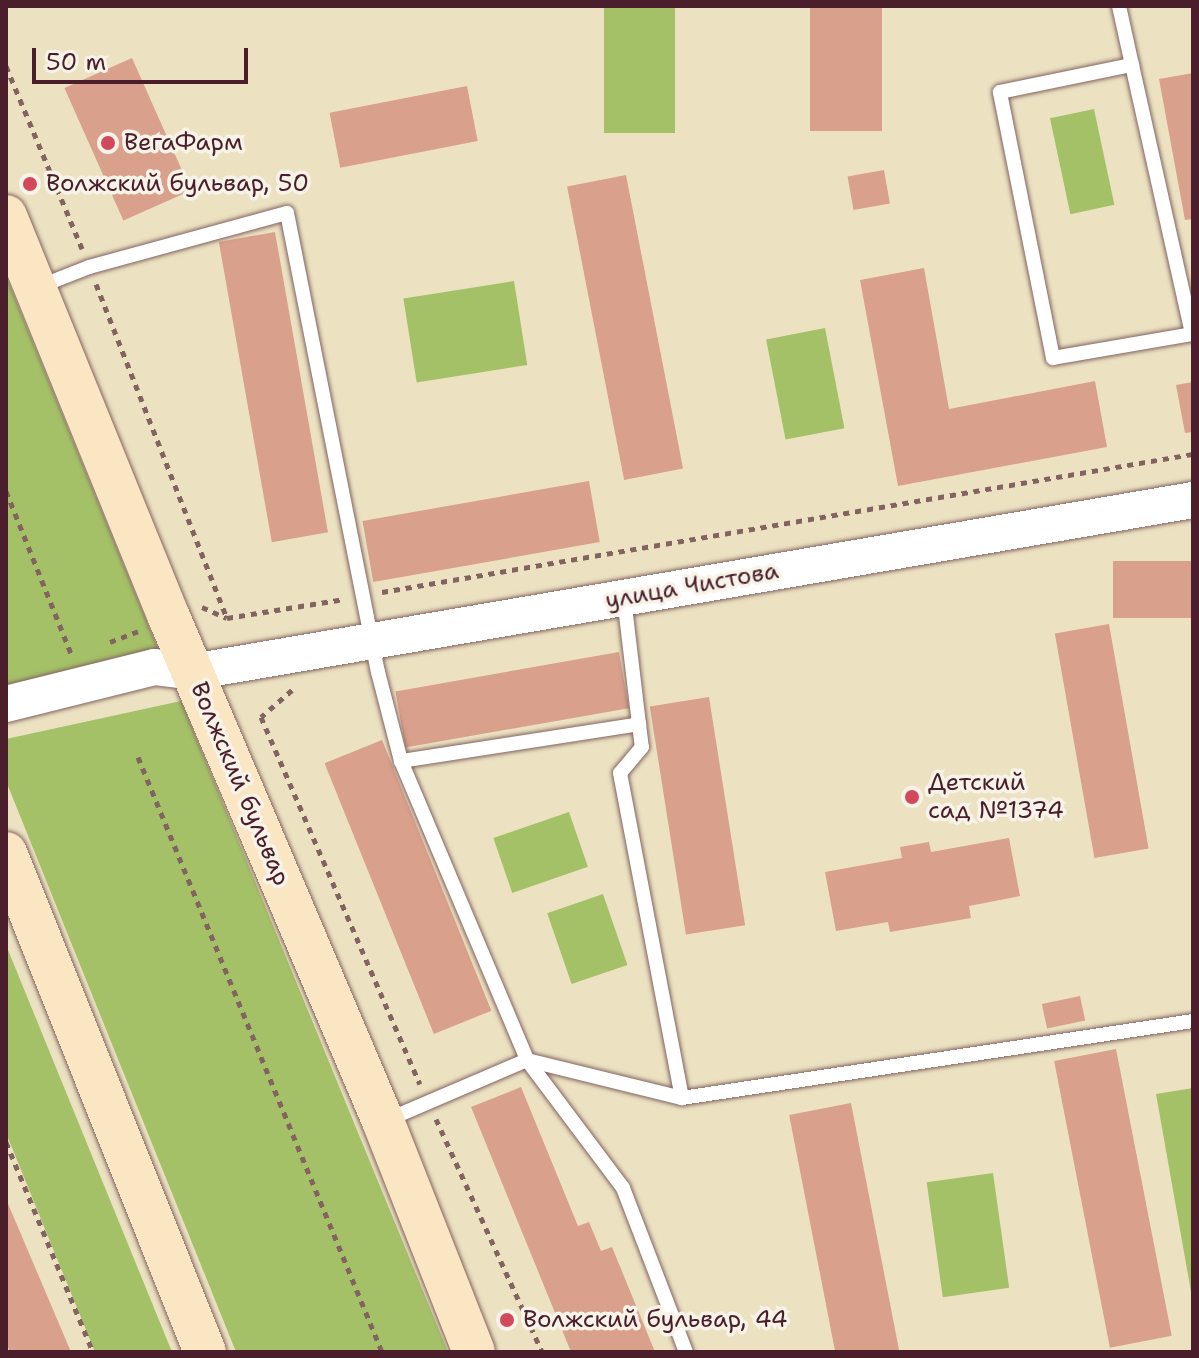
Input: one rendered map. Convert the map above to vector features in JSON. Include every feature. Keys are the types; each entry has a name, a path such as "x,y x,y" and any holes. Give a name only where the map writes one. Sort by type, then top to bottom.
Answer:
{"main road":[{"name":"Волжский бульвар","path":"6,216 169,617 383,1121 474,1352"},
{"path":"6,853 205,1352"}],"street":[{"name":"улица Чистова","path":"197,683 372,641 1193,500"},
{"path":"6,704 154,667 197,683"},
{"path":"6,728 166,687 197,683"}],"lane":[{"path":"1119,6 1192,334 1053,358 1000,92 1132,65"},
{"path":"36,288 89,267 287,213 372,641 401,761 527,1060 623,1188 686,1352"},
{"path":"624,597 642,747 620,773 682,1098"},
{"path":"401,761 639,724"},
{"path":"383,1121 527,1060 682,1098 1193,1021"}],"path":[{"path":"6,66 227,618"},
{"path":"102,645 198,605 227,618 1193,454"},
{"path":"6,491 72,656"},
{"path":"59,659 87,651"},
{"path":"261,717 428,1103 542,1352"},
{"path":"138,757 382,1352"},
{"path":"6,1142 93,1352"}],"green space":[{"path":"604,6 675,6 675,133 604,133"},
{"path":"1094,109 1114,205 1070,214 1050,118"},
{"path":"6,276 160,654 6,688"},
{"path":"514,281 527,365 417,382 403,299"},
{"path":"825,328 844,428 786,440 766,339"},
{"path":"181,701 448,1352 236,1352 6,781 6,739"},
{"path":"569,812 588,867 512,893 493,838"},
{"path":"603,894 627,965 572,984 547,913"},
{"path":"6,945 172,1352 95,1352 6,1133"},
{"path":"1193,1088 1193,1303 1156,1094"},
{"path":"993,1173 1009,1288 943,1297 927,1182"}],"building":[{"path":"810,6 882,6 882,131 810,131"},
{"path":"132,58 191,190 123,221 64,88"},
{"path":"1193,73 1193,219 1185,220 1159,79"},
{"path":"467,86 478,141 340,168 330,113"},
{"path":"884,170 890,203 853,210 848,176"},
{"path":"626,175 683,469 624,480 567,186"},
{"path":"275,232 328,532 272,542 219,242"},
{"path":"924,268 949,409 1095,381 1107,447 898,486 860,280"},
{"path":"1193,382 1193,432 1185,433 1176,385"},
{"path":"589,481 600,542 373,582 362,521"},
{"path":"1113,561 1193,561 1193,618 1113,618"},
{"path":"1109,624 1149,849 1094,858 1055,634"},
{"path":"619,652 629,708 405,748 395,691"},
{"path":"709,697 745,925 686,935 650,706"},
{"path":"382,740 491,1011 434,1034 325,763"},
{"path":"1009,838 1020,896 969,906 971,918 890,932 888,922 836,931 825,872 902,858 900,847 929,842 931,852"},
{"path":"1080,996 1085,1020 1047,1029 1042,1004"},
{"path":"1116,1049 1172,1336 1110,1348 1054,1061"},
{"path":"521,1087 578,1226 589,1222 601,1251 612,1247 655,1352 571,1352 471,1107"},
{"path":"851,1103 899,1351 835,1352 789,1115"},
{"path":"6,1199 71,1352 10,1352 6,1343"}],"place":[{"name":"ВегаФарм","path":"108,143"},
{"name":"Волжский бульвар, 50","path":"30,184"},
{"name":"Детский сад №1374","path":"912,797"},
{"name":"Волжский бульвар, 44","path":"507,1320"}]}
